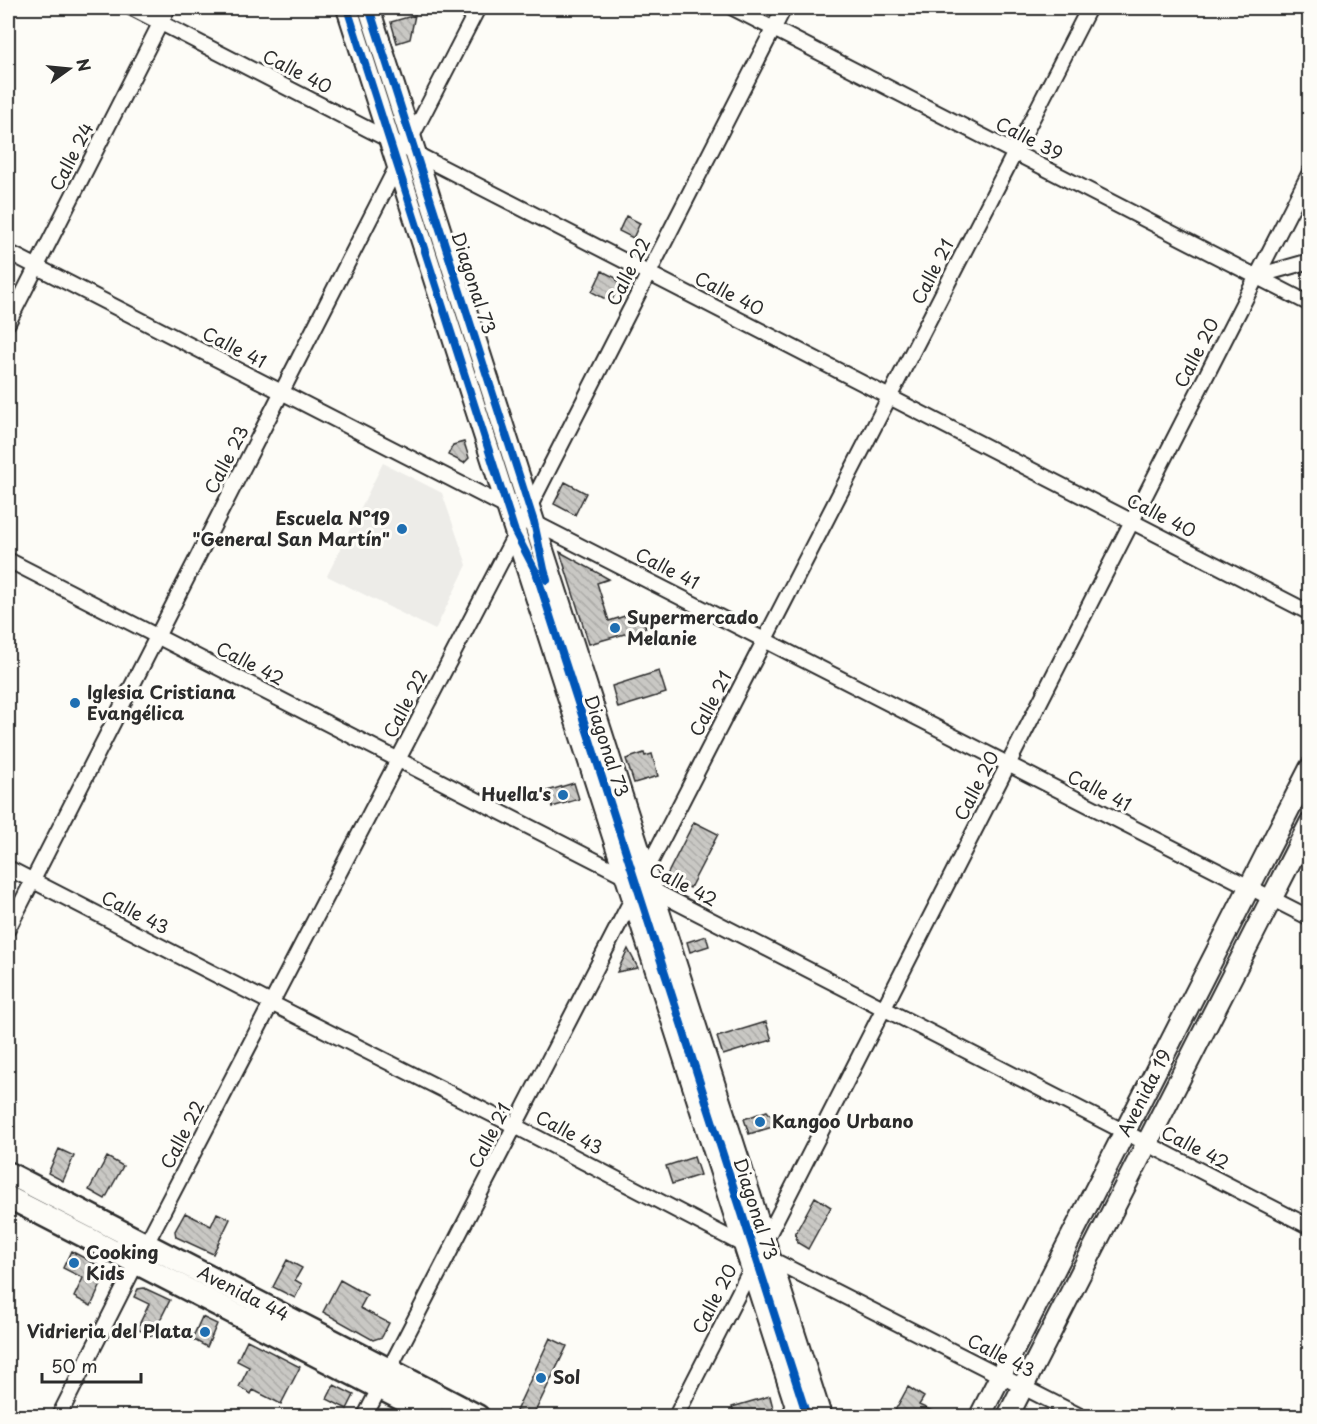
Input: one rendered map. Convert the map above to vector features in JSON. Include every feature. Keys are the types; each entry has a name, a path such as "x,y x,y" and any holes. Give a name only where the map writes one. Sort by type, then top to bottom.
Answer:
{"main road":[{"name":"Diagonal 73","path":"347,8 404,149"},
{"name":"Diagonal 73","path":"369,8 404,149 758,1253 822,1416"},
{"name":"Avenida 19","path":"980,1416 1310,768"},
{"name":"Avenida 19","path":"1008,1416 1310,823"},
{"name":"Avenida 44","path":"8,1173 478,1416"},
{"name":"Avenida 44","path":"8,1197 434,1416"},
{"name":"Diagonal 73","path":"758,1253 799,1416"}],"street":[{"name":"Calle 40","path":"132,8 1310,613"},
{"name":"Calle 24","path":"8,323 168,8"},
{"name":"Calle 23","path":"8,929 404,149 478,8"},
{"name":"Calle 39","path":"733,8 1310,303"},
{"name":"Calle 22","path":"59,1416 784,8"},
{"name":"Calle 21","path":"365,1416 1089,8"},
{"name":"Calle 20","path":"676,1416 1310,172"},
{"name":"Calle 41","path":"8,252 522,517 1310,918"},
{"path":"1257,276 1310,261"},
{"name":"Calle 42","path":"8,560 1310,1227"},
{"name":"Calle 43","path":"8,868 1080,1416"}],"shaded area":[{"name":"Escuela N°19 \"General San Martín\"","path":"383,463 442,493 467,565 435,630 327,576"}],"building":[{"path":"415,15 410,39 397,43 391,22"},
{"path":"626,216 640,223 633,238 619,231"},
{"path":"602,271 616,278 619,286 611,302 592,292"},
{"path":"464,442 469,458 464,463 448,455 453,445"},
{"path":"565,482 586,493 575,515 554,504"},
{"path":"560,552 609,579 597,583 609,621 641,611 646,628 589,644"},
{"path":"659,671 666,693 618,708 612,686"},
{"path":"644,753 645,756 652,754 658,776 634,783 626,759"},
{"name":"Huella's","path":"574,783 579,799 552,807 547,791"},
{"path":"694,822 718,834 690,888 667,875"},
{"path":"706,936 709,946 690,952 687,942"},
{"path":"628,949 638,968 617,972"},
{"path":"766,1022 772,1040 723,1055 717,1037"},
{"name":"Kangoo Urbano","path":"767,1111 779,1125 749,1134 744,1119"},
{"path":"59,1149 74,1156 63,1181 48,1173"},
{"path":"107,1157 123,1166 105,1199 89,1190"},
{"path":"694,1157 700,1175 672,1184 666,1166"},
{"path":"815,1197 831,1207 808,1249 798,1243 795,1234"},
{"path":"185,1213 211,1226 217,1213 230,1219 213,1254 176,1237 175,1231"},
{"path":"71,1251 105,1269 106,1274 91,1306 74,1297 83,1278 63,1268"},
{"path":"287,1260 302,1268 295,1280 302,1284 295,1298 273,1287"},
{"path":"340,1280 367,1295 360,1308 389,1323 382,1337 373,1340 323,1312"},
{"path":"144,1288 170,1300 152,1336 137,1329 149,1304 134,1297 138,1289"},
{"name":"Vidrieria del Plata","path":"202,1317 217,1324 207,1347 192,1339"},
{"name":"Sol","path":"550,1338 567,1346 533,1416 527,1416 516,1411"},
{"path":"247,1340 300,1367 281,1404 253,1390 251,1394 239,1387 249,1367 237,1361"},
{"path":"334,1385 354,1395 347,1409 327,1399"},
{"path":"908,1387 924,1397 919,1405 943,1416 892,1416"},
{"path":"770,1396 774,1412 760,1416 735,1416 732,1407"}],"cycle path":[{"path":"347,8 515,532 536,572 807,1416"},
{"path":"369,8 534,522 547,580"}],"place":[{"name":"Escuela N°19 \"General San Martín\"","path":"402,529"},
{"name":"Supermercado Melanie","path":"615,628"},
{"name":"Iglesia Cristiana Evangélica","path":"75,703"},
{"name":"Huella's","path":"563,795"},
{"name":"Kangoo Urbano","path":"760,1122"},
{"name":"Cooking Kids","path":"74,1263"},
{"name":"Vidrieria del Plata","path":"205,1332"},
{"name":"Sol","path":"541,1378"}]}
